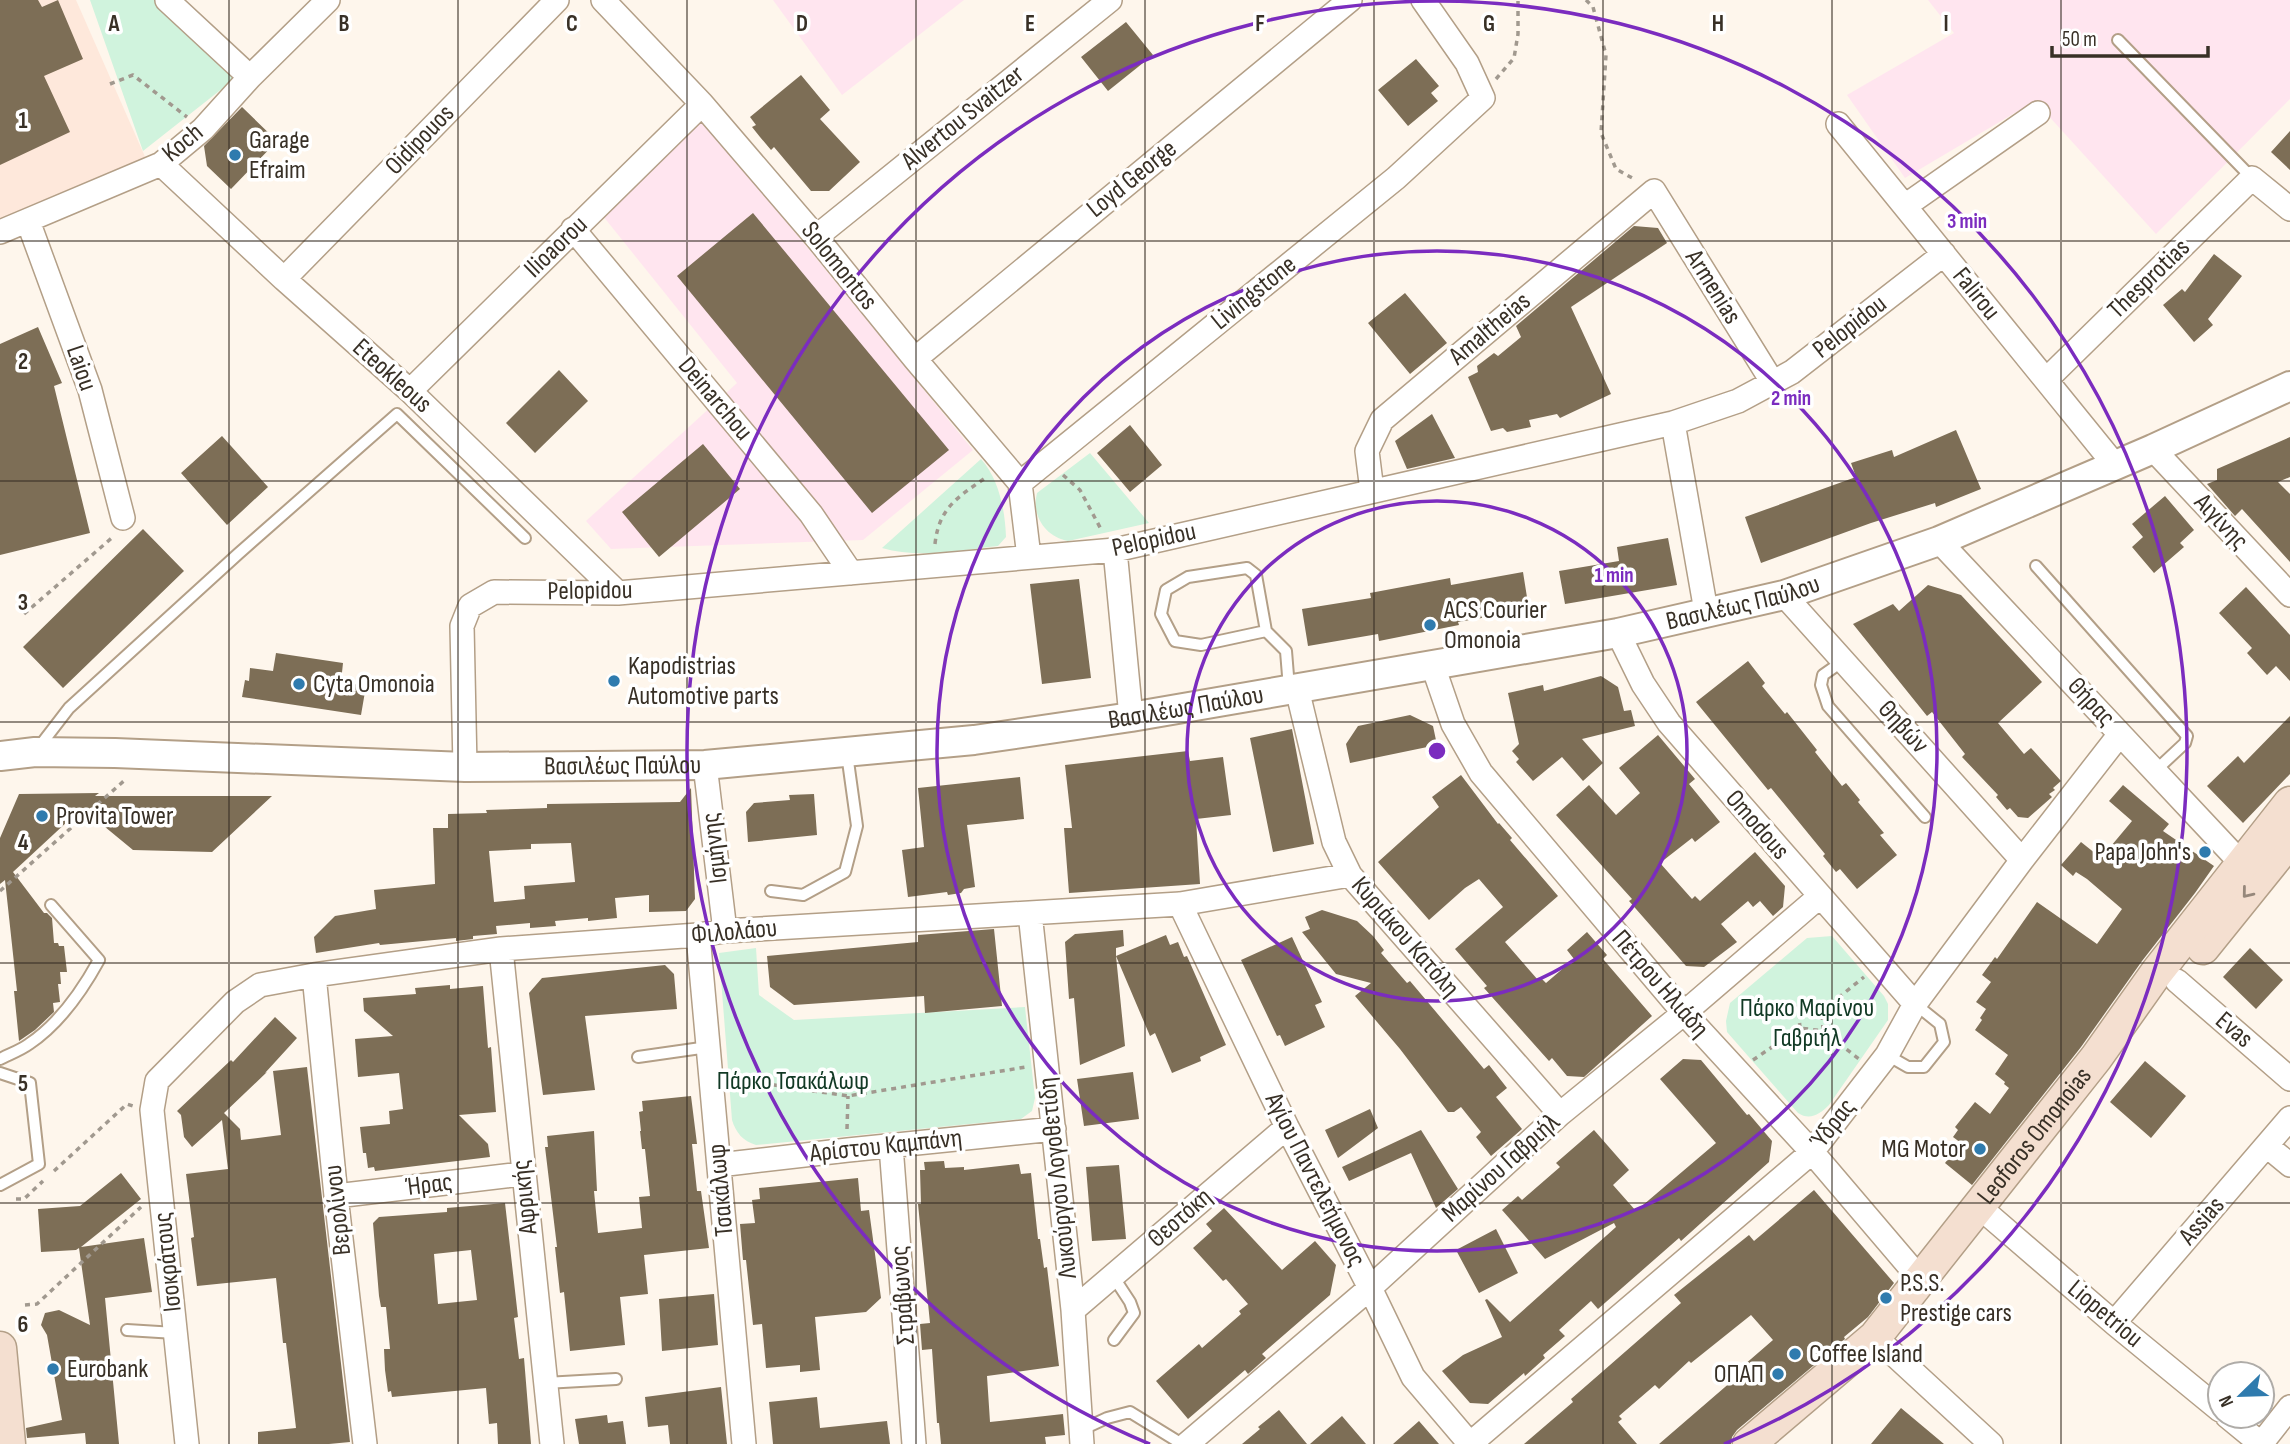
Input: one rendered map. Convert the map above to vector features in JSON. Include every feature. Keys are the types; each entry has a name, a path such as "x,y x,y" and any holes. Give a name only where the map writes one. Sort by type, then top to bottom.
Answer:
{"main road":[{"name":"Leoforos Omonoias","path":"1749,1444 1882,1343 1922,1280 2096,1058 2157,972 2290,803"},
{"name":"Leoforos Omonoias","path":"1777,1444 1882,1343 1991,1217 2111,1070 2177,981 2290,840"},
{"path":"1,1366 9,1444"}],"street":[{"path":"167,0 250,77"},
{"name":"Koch","path":"0,232 161,164 203,129 250,77 328,0"},
{"name":"Oidipouos","path":"284,279 557,0"},
{"name":"Solomontos","path":"603,0 702,104 1020,483"},
{"name":"Alvertou Svaitzer","path":"816,237 1110,0"},
{"name":"Loyd George","path":"915,359 1350,0"},
{"path":"1423,0 1467,63 1483,98"},
{"name":"Livingstone","path":"1020,483 1396,178 1483,98"},
{"name":"Ilioaorou","path":"410,391 702,104"},
{"path":"1905,206 2038,113"},
{"name":"Falirou","path":"1838,124 2114,464"},
{"name":"Eteokleous","path":"161,164 284,279 410,391 618,593"},
{"path":"2252,178 2290,209"},
{"name":"Thesprotias","path":"2046,380 2252,178"},
{"name":"Armenias","path":"1654,191 1773,383"},
{"name":"Amaltheias","path":"1372,491 1367,451 1382,421 1654,191"},
{"name":"Laiou","path":"28,220 90,390 123,518"},
{"name":"Deinarchou","path":"573,229 811,514 851,573"},
{"name":"Pelopidou","path":"465,767 462,626 470,606 494,592 618,593 1115,550 1673,423 1738,401 1792,372 1944,254"},
{"name":"Βασιλέως Παύλου","path":"0,756 35,752 465,767 705,765 974,740 1131,718 1618,633 1784,594 1939,541 2153,449 2290,386"},
{"path":"1673,423 1706,611"},
{"name":"Αιγίνης","path":"2153,449 2290,595"},
{"path":"1020,483 1029,557"},
{"name":"Θήρας","path":"1939,541 2242,864"},
{"path":"1115,550 1131,718"},
{"name":"Θηβών","path":"1784,594 2022,860"},
{"name":"Omodous","path":"1618,633 1643,684 1670,723 1915,1004"},
{"name":"Πέτρου Ηλιάδη","path":"1433,666 1453,724 1481,774 1684,1013 1812,1152 1922,1280"},
{"name":"Κυριάκου Κατόλη","path":"1293,690 1334,842 1350,875 1560,1114"},
{"name":"Ύδρας","path":"1470,1444 1812,1152 1880,1063 1915,1004 2120,734"},
{"name":"Βασιλέως Παύλου","path":"0,741 35,752"},
{"name":"Ισμήνης","path":"705,765 725,931"},
{"name":"Φιλολάου","path":"157,1081 235,1002 260,985 314,975 501,949 725,931 1180,904 1350,875"},
{"name":"Μαρίνου Γαβριήλ","path":"1187,1444 1370,1288 1560,1114 1684,1013 1819,897"},
{"name":"Αγίου Παντελεήμονος","path":"1180,904 1287,1127 1413,1377 1470,1444"},
{"name":"Λυκούργου Λογοθετίδη","path":"1030,913 1073,1310 1082,1437"},
{"name":"Τσακάλωφ","path":"698,935 744,1444"},
{"name":"Αφρικής","path":"501,949 552,1444"},
{"name":"Βερολίνου","path":"314,975 365,1444"},
{"name":"Evas","path":"2177,981 2290,1079"},
{"name":"Ισοκράτους","path":"157,1081 152,1110 187,1444"},
{"name":"Assias","path":"2114,1323 2290,1118"},
{"name":"Θεοτόκη","path":"1073,1310 1287,1127"},
{"name":"Αρίστου Καμπάνη","path":"719,1165 1054,1129"},
{"name":"Στράβωνος","path":"891,1146 914,1444"},
{"path":"2267,1146 2290,1166"},
{"name":"Ήρας","path":"336,1196 523,1174"},
{"name":"Liopetriou","path":"1991,1217 2206,1399"},
{"path":"1882,1343 1991,1444"},
{"path":"2244,1430 2261,1444 2290,1407"}],"lane":[{"path":"2118,40 2252,178"},
{"path":"35,752 69,708 397,414 525,538"},
{"path":"2036,566 2187,736 2185,743 2155,771"},
{"path":"1266,631 1201,645 1175,641 1161,614 1166,590 1188,577 1247,568 1256,575 1266,631 1286,651 1293,690"},
{"path":"1843,660 1823,675 1821,685 1828,705 1925,817"},
{"path":"771,891 803,895 845,873 856,826 847,751"},
{"path":"0,1059 28,1045 48,1029 66,1009 99,960 51,905"},
{"path":"1880,1063 1924,1067 1944,1042 1940,1024 1915,1004"},
{"path":"638,1057 708,1047"},
{"path":"0,1073 30,1083 39,1164 0,1185"},
{"path":"1113,1276 1134,1313 1114,1340"},
{"path":"127,1330 175,1333"},
{"path":"545,1382 616,1380"},
{"path":"1082,1437 1107,1418 1129,1412 1182,1444"}],"path":[{"path":"1483,98 1514,58 1518,34 1518,0"},
{"path":"1586,0 1593,7 1606,55 1601,133 1616,169 1654,191"},
{"path":"110,84 133,75 203,129"},
{"path":"1045,462 1080,490 1115,550"},
{"path":"934,565 935,540 940,522 951,503 1004,464"},
{"path":"24,614 116,534 123,518"},
{"path":"0,891 125,779"},
{"path":"1822,1012 1879,964"},
{"path":"1800,1028 1798,1006 1822,1012"},
{"path":"1822,1012 1823,1031"},
{"path":"1739,1072 1752,1060 1800,1028 1823,1031 1880,1063"},
{"path":"711,1071 729,1079 848,1096 1046,1064"},
{"path":"848,1096 848,1150"},
{"path":"16,1199 24,1199 127,1104 152,1110"},
{"path":"25,1306 37,1304 160,1189"}],"shaded area":[{"path":"0,0 76,0 146,159 0,224"},
{"path":"773,0 964,0 842,95"},
{"path":"1928,0 2290,0 2290,99 2156,234 2035,101 1905,178 1847,95 1954,33"},
{"path":"703,120 973,450 863,540 611,549 586,521 737,383 599,211"}],"green space":[{"path":"90,0 154,0 237,77 143,151"},
{"path":"1090,453 1149,523 1068,541 1047,530 1036,510 1037,493"},
{"path":"981,459 997,485 1004,516 1006,537 998,546 925,553 882,548"},
{"name":"Πάρκο Μαρίνου Γαβριήλ","path":"1832,936 1884,996 1888,1004 1888,1020 1829,1105 1818,1114 1807,1116 1798,1113 1727,1032 1726,1021 1730,1003 1807,938"},
{"name":"Πάρκο Τσακάλωφ","path":"756,948 759,995 794,1020 1025,1007 1035,1098 1032,1111 1021,1119 756,1145 747,1141 738,1133 732,1120 719,953"}],"building":[{"path":"0,0 38,0 42,7 58,0 83,59 44,76 70,132 0,165"},
{"path":"1126,22 1153,55 1108,91 1081,57"},
{"path":"1416,59 1439,86 1431,93 1438,101 1408,126 1378,90"},
{"path":"801,75 830,110 820,119 860,162 829,191 811,191 774,147 771,150 752,127 756,125 750,117"},
{"name":"Garage Efraim","path":"242,107 277,141 231,189 207,166 204,146"},
{"path":"2290,131 2290,170 2271,152"},
{"path":"753,213 949,450 872,513 677,276"},
{"path":"1634,226 1658,228 1667,243 1571,307 1611,394 1560,418 1557,414 1529,420 1531,427 1507,432 1503,428 1491,431 1468,377 1478,372 1477,366 1494,353 1498,356 1521,337 1516,326"},
{"path":"2214,254 2242,276 2208,319 2213,325 2194,342 2163,305 2182,289 2185,292"},
{"path":"1405,293 1447,343 1410,374 1368,323"},
{"path":"38,327 62,383 54,386 90,533 0,555 0,344"},
{"path":"559,370 588,401 535,453 506,423"},
{"path":"1432,414 1455,458 1407,469 1395,441"},
{"path":"1130,425 1162,465 1130,492 1097,453"},
{"path":"1956,430 1981,489 1936,507 1935,503 1871,523 1761,563 1745,517 1856,477 1851,463 1892,450 1894,457"},
{"path":"222,436 268,487 227,525 181,473"},
{"path":"2290,437 2290,477 2278,482 2290,494 2290,562 2242,509 2235,516 2207,484 2217,480 2217,469"},
{"path":"703,444 740,489 659,557 622,512"},
{"path":"2165,496 2194,530 2180,543 2184,547 2154,573 2132,547 2143,537 2132,524"},
{"path":"143,529 184,571 63,688 23,647"},
{"path":"1668,538 1677,585 1565,604 1559,571 1619,561 1617,547"},
{"path":"1523,572 1529,610 1458,622 1459,625 1379,641 1378,634 1308,646 1302,609 1371,598 1370,593 1450,578 1451,585"},
{"path":"1079,579 1091,678 1042,684 1030,584"},
{"path":"1928,585 1961,595 2042,682 1998,723 2024,754 2031,748 2061,781 2049,794 2052,797 2028,818 2018,817 2010,808 2007,810 1996,797 1998,795 1962,757 1965,754 1932,712 1927,716 1853,624 1893,604 1899,611"},
{"path":"2246,587 2290,635 2290,681 2276,666 2267,675 2247,653 2252,648 2219,613"},
{"name":"Cyta Omonoia","path":"276,653 343,663 341,682 366,686 361,715 242,697 245,680 249,681 250,668 273,671"},
{"path":"1748,661 1765,683 1762,686 1785,714 1787,712 1842,786 1846,783 1860,800 1858,802 1884,833 1880,835 1897,855 1857,889 1840,869 1836,872 1823,856 1825,854 1771,788 1768,790 1696,702"},
{"path":"1601,676 1618,687 1624,711 1631,710 1635,726 1582,739 1603,763 1583,781 1562,757 1533,781 1516,762 1519,759 1512,751 1519,744 1508,693 1543,685 1544,691"},
{"path":"1410,715 1433,726 1437,745 1350,763 1346,744 1358,726"},
{"path":"2290,716 2290,774 2243,823 2207,786 2238,756 2244,763"},
{"path":"1292,729 1314,844 1273,852 1250,738"},
{"path":"1658,735 1695,779 1689,784 1720,822 1695,842 1692,838 1660,863 1692,899 1695,896 1700,901 1755,852 1785,886 1783,907 1773,916 1760,901 1753,907 1748,901 1721,924 1737,942 1704,967 1686,966 1629,901 1632,899 1556,815 1589,785 1616,815 1640,793 1619,768"},
{"path":"1188,751 1190,761 1223,757 1231,815 1196,819 1200,884 1069,893 1064,828 1072,828 1065,765"},
{"path":"1461,775 1512,838 1510,840 1558,896 1505,942 1538,980 1541,978 1546,983 1574,959 1567,950 1587,932 1607,955 1603,959 1652,1016 1584,1077 1567,1076 1552,1058 1549,1061 1484,988 1487,986 1455,949 1503,907 1479,879 1429,920 1378,862 1439,807 1432,797"},
{"path":"1020,777 1024,819 967,825 975,887 948,895 947,892 908,897 902,850 924,847 918,788"},
{"path":"2123,785 2169,824 2163,831 2214,866 2081,1047 1972,1185 1945,1163 1961,1143 1953,1137 1958,1130 1955,1127 1975,1102 1990,1114 2009,1088 1995,1074 2008,1055 1975,1030 1986,1009 1976,1002 1991,982 1982,975 1995,957 1997,959 2037,902 2097,944 2122,909 2087,879 2076,872 2073,876 2061,865 2081,842 2101,858 2132,821 2109,801"},
{"path":"691,788 695,899 686,911 649,912 649,895 615,898 617,918 555,921 556,926 530,928 530,923 496,926 497,934 473,936 473,939 379,943 316,953 314,937 335,916 376,909 374,890 435,884 433,828 448,828 448,814 547,808 547,804 680,802","holes":["571,843 575,882 524,886 525,899 494,902 489,851 531,849 531,844"]},
{"path":"99,793 95,796 272,796 212,852 133,850 82,808 13,872 44,913 52,918 54,943 64,946 67,972 60,972 60,1002 53,1003 54,1012 19,1041 14,991 17,991 5,880 0,884 0,838 19,794"},
{"path":"814,794 817,835 748,842 746,812 754,803 790,800 789,795"},
{"path":"1322,910 1357,921 1373,936 1384,950 1381,953 1407,983 1410,981 1484,1069 1489,1065 1507,1088 1496,1097 1522,1129 1491,1156 1476,1137 1481,1132 1461,1107 1454,1112 1448,1112 1355,996 1371,983 1336,974 1302,932 1310,929 1305,917"},
{"path":"994,929 1002,1006 925,1013 924,996 794,1005 770,987 767,956 918,942 918,935"},
{"path":"1123,930 1124,946 1116,948 1125,1046 1080,1065 1074,998 1069,999 1065,942 1075,934"},
{"path":"1166,935 1170,945 1178,942 1184,957 1187,956 1226,1045 1200,1057 1201,1061 1172,1073 1155,1033 1150,1036 1116,956"},
{"path":"1292,937 1322,1002 1315,1005 1325,1027 1285,1046 1280,1035 1277,1036 1241,960"},
{"path":"2250,948 2283,980 2256,1009 2223,977"},
{"path":"665,965 674,974 677,1009 585,1016 595,1090 543,1095 529,993 542,978"},
{"path":"450,985 450,989 483,986 496,1112 459,1115 488,1144 490,1157 375,1171 374,1167 368,1168 360,1127 390,1124 389,1111 403,1109 399,1073 358,1077 355,1039 393,1036 364,1011 363,998 416,994 415,988"},
{"path":"275,1017 297,1038 265,1073 267,1072 224,1113 240,1129 241,1140 281,1135 273,1071 307,1067 350,1442 258,1444 258,1432 296,1428 276,1278 197,1286 186,1174 228,1169 222,1120 192,1147 184,1137 181,1115 177,1111 231,1060 233,1062"},
{"path":"1683,1059 1701,1060 1772,1141 1769,1162 1681,1241 1679,1238 1598,1309 1591,1301 1559,1330 1565,1336 1543,1355 1545,1358 1525,1376 1524,1373 1488,1404 1470,1403 1442,1371 1463,1355 1502,1337 1485,1300 1510,1322 1616,1227 1614,1223 1545,1259 1502,1210 1518,1196 1522,1200 1560,1167 1556,1163 1594,1130 1629,1170 1613,1185 1636,1211 1716,1143 1660,1079"},
{"path":"2145,1061 2186,1096 2151,1138 2110,1102"},
{"path":"1133,1072 1139,1119 1084,1126 1077,1079"},
{"path":"691,1096 697,1144 692,1144 697,1191 701,1191 709,1248 644,1255 648,1294 620,1297 625,1345 570,1351 564,1292 560,1293 555,1247 545,1147 548,1147 547,1136 594,1131 597,1191 594,1191 598,1233 642,1228 639,1197 650,1196 645,1149 642,1149 640,1131 639,1112 643,1111 642,1101"},
{"path":"1370,1109 1378,1128 1338,1158 1325,1130"},
{"path":"1421,1130 1458,1189 1436,1208 1411,1153 1349,1181 1342,1167"},
{"path":"944,1161 945,1168 964,1167 964,1170 1019,1164 1021,1174 1031,1173 1038,1239 1044,1268 1047,1267 1059,1366 987,1376 990,1422 1063,1414 1065,1435 1045,1437 1046,1444 941,1444 932,1349 922,1350 920,1324 930,1323 918,1204 921,1204 920,1170 925,1170 924,1162"},
{"path":"1119,1165 1126,1239 1092,1241 1086,1167"},
{"path":"121,1173 141,1199 81,1247 144,1238 152,1292 105,1298 119,1444 86,1444 85,1433 27,1438 26,1428 62,1420 47,1335 41,1325 45,1313 59,1310 90,1325 79,1248 41,1252 38,1209 80,1206"},
{"path":"858,1178 861,1211 869,1210 881,1298 866,1312 815,1317 820,1370 800,1372 800,1365 766,1368 762,1324 753,1325 740,1224 755,1223 752,1200 760,1199 759,1188"},
{"path":"1814,1190 1894,1283 1868,1317 1737,1430 1731,1444 1659,1444 1732,1381 1729,1378 1773,1340 1751,1315 1691,1363 1689,1361 1659,1389 1655,1385 1619,1416 1622,1419 1618,1422 1637,1444 1524,1444 1681,1303 1674,1295 1749,1235 1754,1241"},
{"path":"505,1203 518,1317 514,1318 519,1359 524,1358 531,1444 498,1444 497,1423 489,1424 486,1388 392,1397 391,1391 388,1392 384,1349 390,1349 386,1307 381,1307 379,1296 373,1223 379,1217 447,1212 447,1208","holes":["471,1250 477,1300 438,1304 434,1254"]},
{"path":"1224,1208 1282,1270 1315,1241 1336,1265 1330,1295 1262,1354 1266,1358 1248,1374 1245,1370 1188,1419 1156,1381 1199,1344 1202,1348 1241,1314 1239,1311 1248,1304 1193,1248 1212,1231 1206,1224"},
{"path":"1496,1229 1518,1273 1479,1293 1456,1250"},
{"path":"714,1294 718,1345 662,1351 659,1299"},
{"path":"721,1387 727,1444 670,1444 668,1425 648,1427 645,1397"},
{"path":"817,1397 820,1428 887,1421 890,1444 773,1444 769,1402"},
{"path":"1901,1408 1944,1444 1871,1444"},
{"path":"1279,1410 1307,1444 1242,1444 1260,1429 1258,1427"},
{"path":"607,1415 608,1423 623,1421 626,1444 579,1444 575,1419"},
{"path":"1342,1416 1366,1444 1310,1444"},
{"path":"1419,1421 1439,1444 1393,1444"}],"place":[{"name":"Garage Efraim","path":"235,155"},
{"name":"ACS Courier Omonoia","path":"1430,625"},
{"name":"Kapodistrias Automotive parts","path":"614,681"},
{"name":"Cyta Omonoia","path":"299,684"},
{"name":"Provita Tower","path":"42,816"},
{"name":"Papa John's","path":"2205,852"},
{"name":"MG Motor","path":"1980,1149"},
{"name":"P.S.S. Prestige cars","path":"1886,1298"},
{"name":"Coffee Island","path":"1795,1354"},
{"name":"Eurobank","path":"53,1369"},
{"name":"ΟΠΑΠ","path":"1778,1374"}]}
